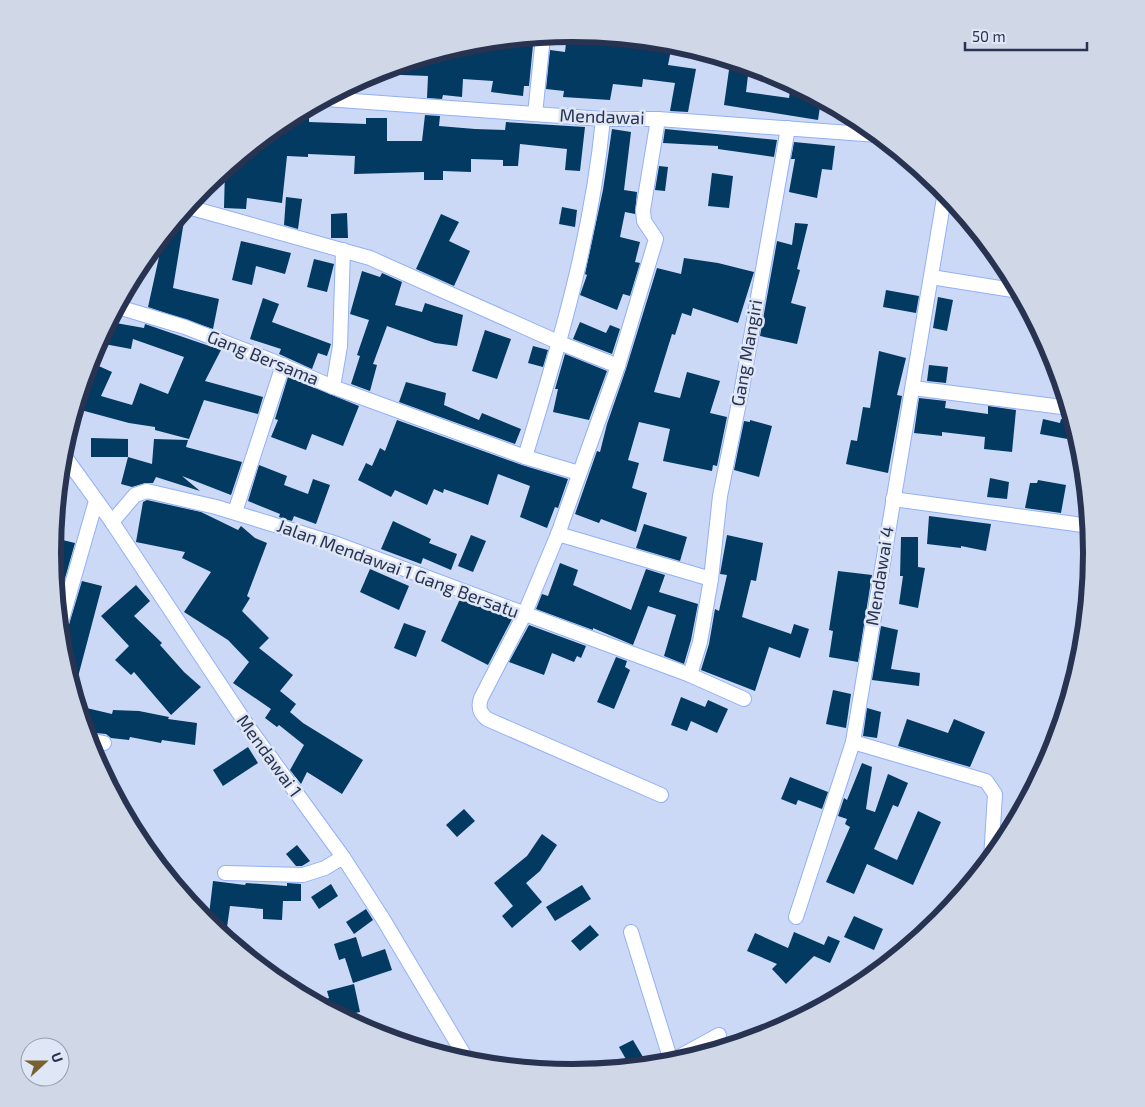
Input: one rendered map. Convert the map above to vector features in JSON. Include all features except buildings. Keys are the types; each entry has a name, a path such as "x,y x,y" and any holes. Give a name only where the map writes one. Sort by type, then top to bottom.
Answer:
{"street":[{"path":"535,114 543,44"},
{"name":"Mendawai","path":"337,100 603,119 658,120 863,134"},
{"path":"524,457 560,343 578,278 594,193 603,119"},
{"path":"658,120 643,210 644,221 656,239 618,366 558,534 524,615 479,707 483,716 661,795"},
{"name":"Gang Mangiri","path":"690,675 700,642 711,579 720,496 742,388 788,128"},
{"name":"Mendawai 4","path":"796,916 853,742 943,202"},
{"path":"195,209 370,258 560,343 618,366"},
{"name":"Gang Bersama","path":"124,310 185,327 283,365 333,387 340,346 343,250"},
{"path":"931,277 1010,289"},
{"path":"234,512 283,365"},
{"path":"333,387 524,457 579,473"},
{"path":"912,388 1062,407"},
{"name":"Mendawai 1","path":"69,464 112,522 248,728 342,857 383,919 463,1053"},
{"name":"Jalan Mendawai 1 Gang Bersatu","path":"112,522 134,495 148,491 234,512 337,544 524,615 690,675 744,699"},
{"path":"893,499 1082,525"},
{"path":"65,609 96,501"},
{"path":"558,534 711,579"},
{"path":"97,742 104,743"},
{"path":"853,742 986,781 995,794 992,845"},
{"path":"226,874 302,875 325,868 342,857"},
{"path":"631,932 666,1056"},
{"path":"691,1050 719,1035"}]}
